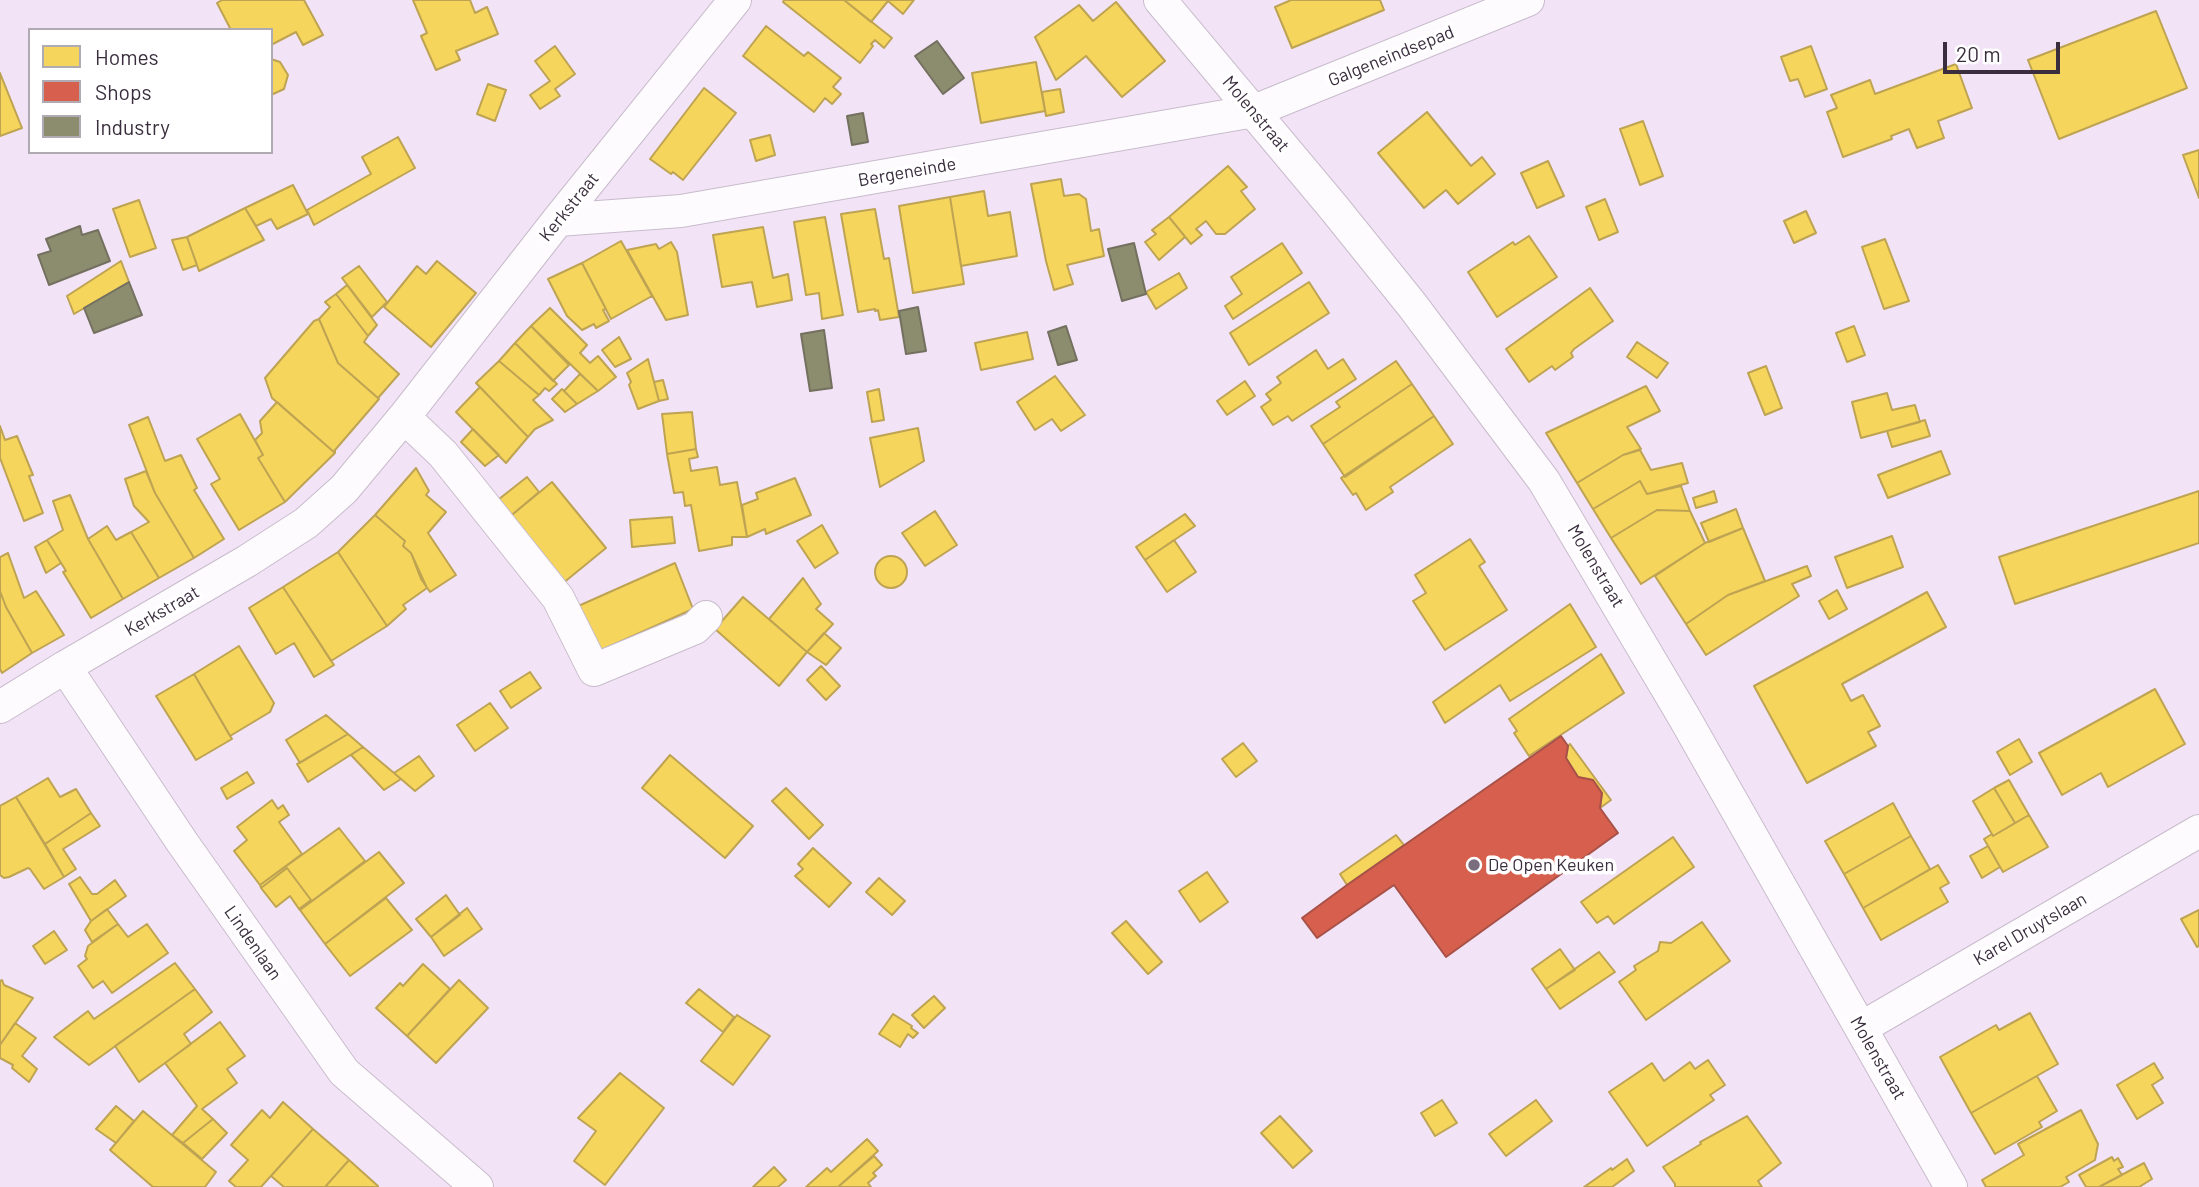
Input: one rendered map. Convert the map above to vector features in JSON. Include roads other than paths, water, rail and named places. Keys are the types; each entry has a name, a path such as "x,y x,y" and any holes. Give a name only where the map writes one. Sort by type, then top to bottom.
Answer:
{"street":[{"name":"Kerkstraat","path":"0,707 247,561 306,523 344,489 736,0"},
{"name":"Molenstraat","path":"1160,0 1412,305 1544,481 1684,717 1951,1187"},
{"name":"Galgeneindsepad","path":"1254,111 1528,0"},
{"name":"Bergeneinde","path":"558,220 681,211 1254,111"},
{"path":"404,416 443,453 558,598 594,670 695,628 706,617"},
{"name":"Lindenlaan","path":"65,667 183,842 344,1072 477,1187"},
{"name":"Karel Druytslaan","path":"1861,1028 2199,831"}],"place":[{"name":"De Open Keuken","path":"1474,865"}]}
